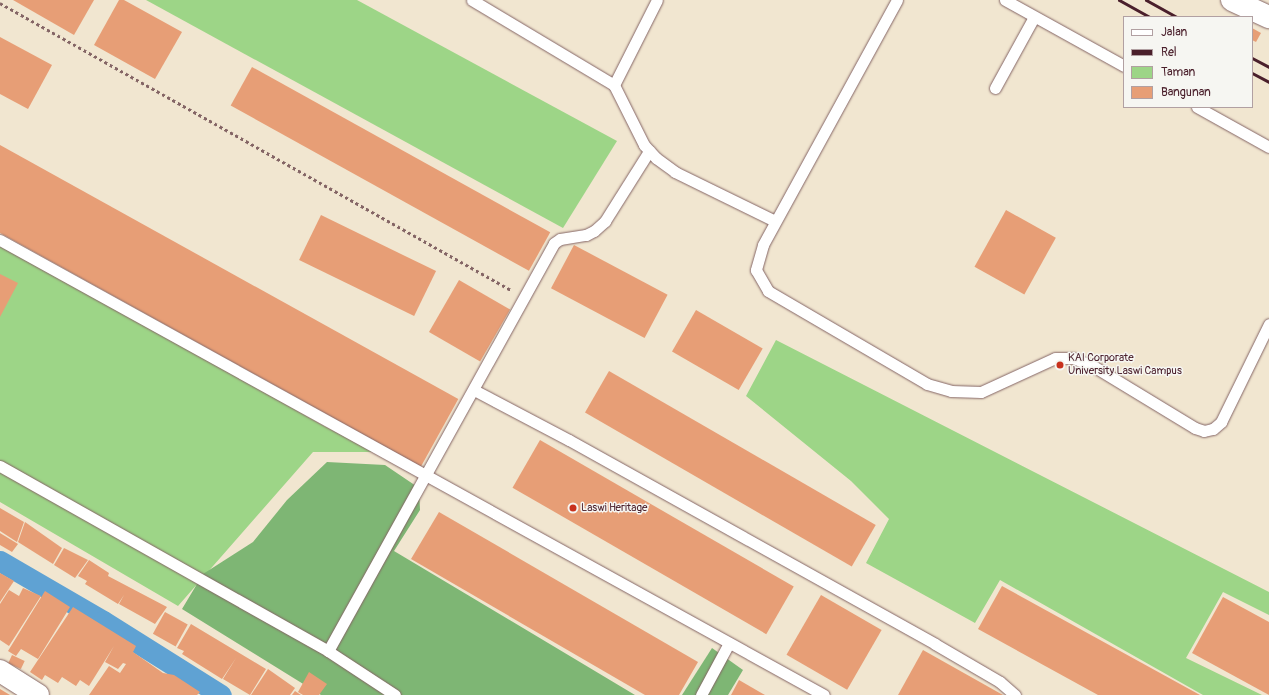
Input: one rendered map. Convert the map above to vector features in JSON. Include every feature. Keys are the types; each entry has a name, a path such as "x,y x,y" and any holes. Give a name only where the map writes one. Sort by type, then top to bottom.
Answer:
{"street":[{"path":"1232,0 1260,9"},
{"path":"0,671 38,695"}],"lane":[{"path":"472,0 614,85 649,151 675,172 775,221"},
{"path":"614,85 658,0"},
{"path":"897,0 796,189 775,221 758,259 756,270 768,291 927,384 951,391 981,392 1055,358 1073,358 1093,366 1195,428 1208,430 1221,422 1269,324"},
{"path":"1005,0 1123,65"},
{"path":"995,88 1034,16"},
{"path":"1199,108 1269,147"},
{"path":"328,651 426,477 554,243 560,239 586,235 594,231 605,220 649,151"},
{"path":"0,240 426,477 824,695"},
{"path":"474,390 569,440 935,644 1000,682 1015,695"},
{"path":"0,466 328,651 395,695"},
{"path":"701,695 729,643"}],"path":[{"path":"0,3 524,297"}],"green space":[{"path":"146,0 357,0 617,141 563,228"},
{"path":"0,243 324,426 375,452 313,452 178,606 0,502"},
{"path":"776,340 1269,592 1269,615 1223,592 1186,658 1262,695 1203,695 1000,580 975,623 866,563 889,519 851,481 746,396"},
{"path":"327,462 385,465 419,488 420,510 394,551 635,695 321,695 182,609 203,574 253,542 287,500"},
{"path":"712,648 743,670 728,695 682,695"}],"building":[{"path":"13,0 94,0 74,35"},
{"path":"119,0 124,0 182,32 155,79 94,45"},
{"path":"1253,29 1261,33 1256,42 1253,40"},
{"path":"0,37 52,65 28,109 0,94"},
{"path":"252,67 550,232 529,271 231,105"},
{"path":"0,145 458,399 421,466 0,233"},
{"path":"1006,210 1056,238 1024,294 974,267"},
{"path":"321,215 436,271 414,316 299,260"},
{"path":"574,245 668,295 645,338 551,288"},
{"path":"0,274 18,283 0,317"},
{"path":"459,280 510,309 480,361 429,332"},
{"path":"696,310 763,349 739,390 672,352"},
{"path":"609,371 876,525 852,567 585,413"},
{"path":"540,440 794,586 766,634 512,488"},
{"path":"0,508 24,522 17,542 0,531"},
{"path":"439,512 698,662 679,695 645,695 411,559"},
{"path":"25,522 62,548 53,564 18,542"},
{"path":"0,533 18,544 12,552 0,545"},
{"path":"64,548 88,560 75,578 54,565"},
{"path":"89,560 109,573 108,576 167,607 155,624 119,604 124,595 118,604 85,584 87,581 78,576"},
{"path":"0,573 14,581 0,602"},
{"path":"1002,586 1200,695 1098,695 978,629"},
{"path":"23,588 41,596 9,646 0,640 0,604 9,590 19,596"},
{"path":"45,591 70,607 38,659 21,649 16,656 8,651"},
{"path":"821,595 882,630 847,690 786,655"},
{"path":"1223,597 1269,622 1269,695 1192,653"},
{"path":"73,607 136,646 133,652 163,673 174,675 200,692 197,695 89,695 109,666 120,673 126,664 123,663 118,669 105,662 114,646 89,686 80,680 76,686 62,677 58,683 45,675 42,680 30,672"},
{"path":"165,612 188,625 176,646 153,634"},
{"path":"191,624 266,669 250,695 223,679 236,658 222,679 182,654 184,651 177,648"},
{"path":"923,650 1003,695 898,695"},
{"path":"12,655 25,661 21,669 8,663"},
{"path":"268,669 295,688 290,695 251,695"},
{"path":"309,672 327,684 319,695 303,695 298,692"},
{"path":"739,680 765,695 731,695"},
{"path":"0,689 10,695 0,695"},
{"path":"295,691 301,695 292,695"}],"waterway":[{"path":"0,561 103,621 221,695"}],"railway":[{"path":"1119,0 1148,16"},
{"path":"1146,0 1175,16"},
{"path":"1253,59 1269,67"},
{"path":"1253,74 1269,82"}],"place":[{"name":"KAI Corporate University Laswi Campus","path":"1060,365"},
{"name":"Laswi Heritage","path":"573,508"}]}
